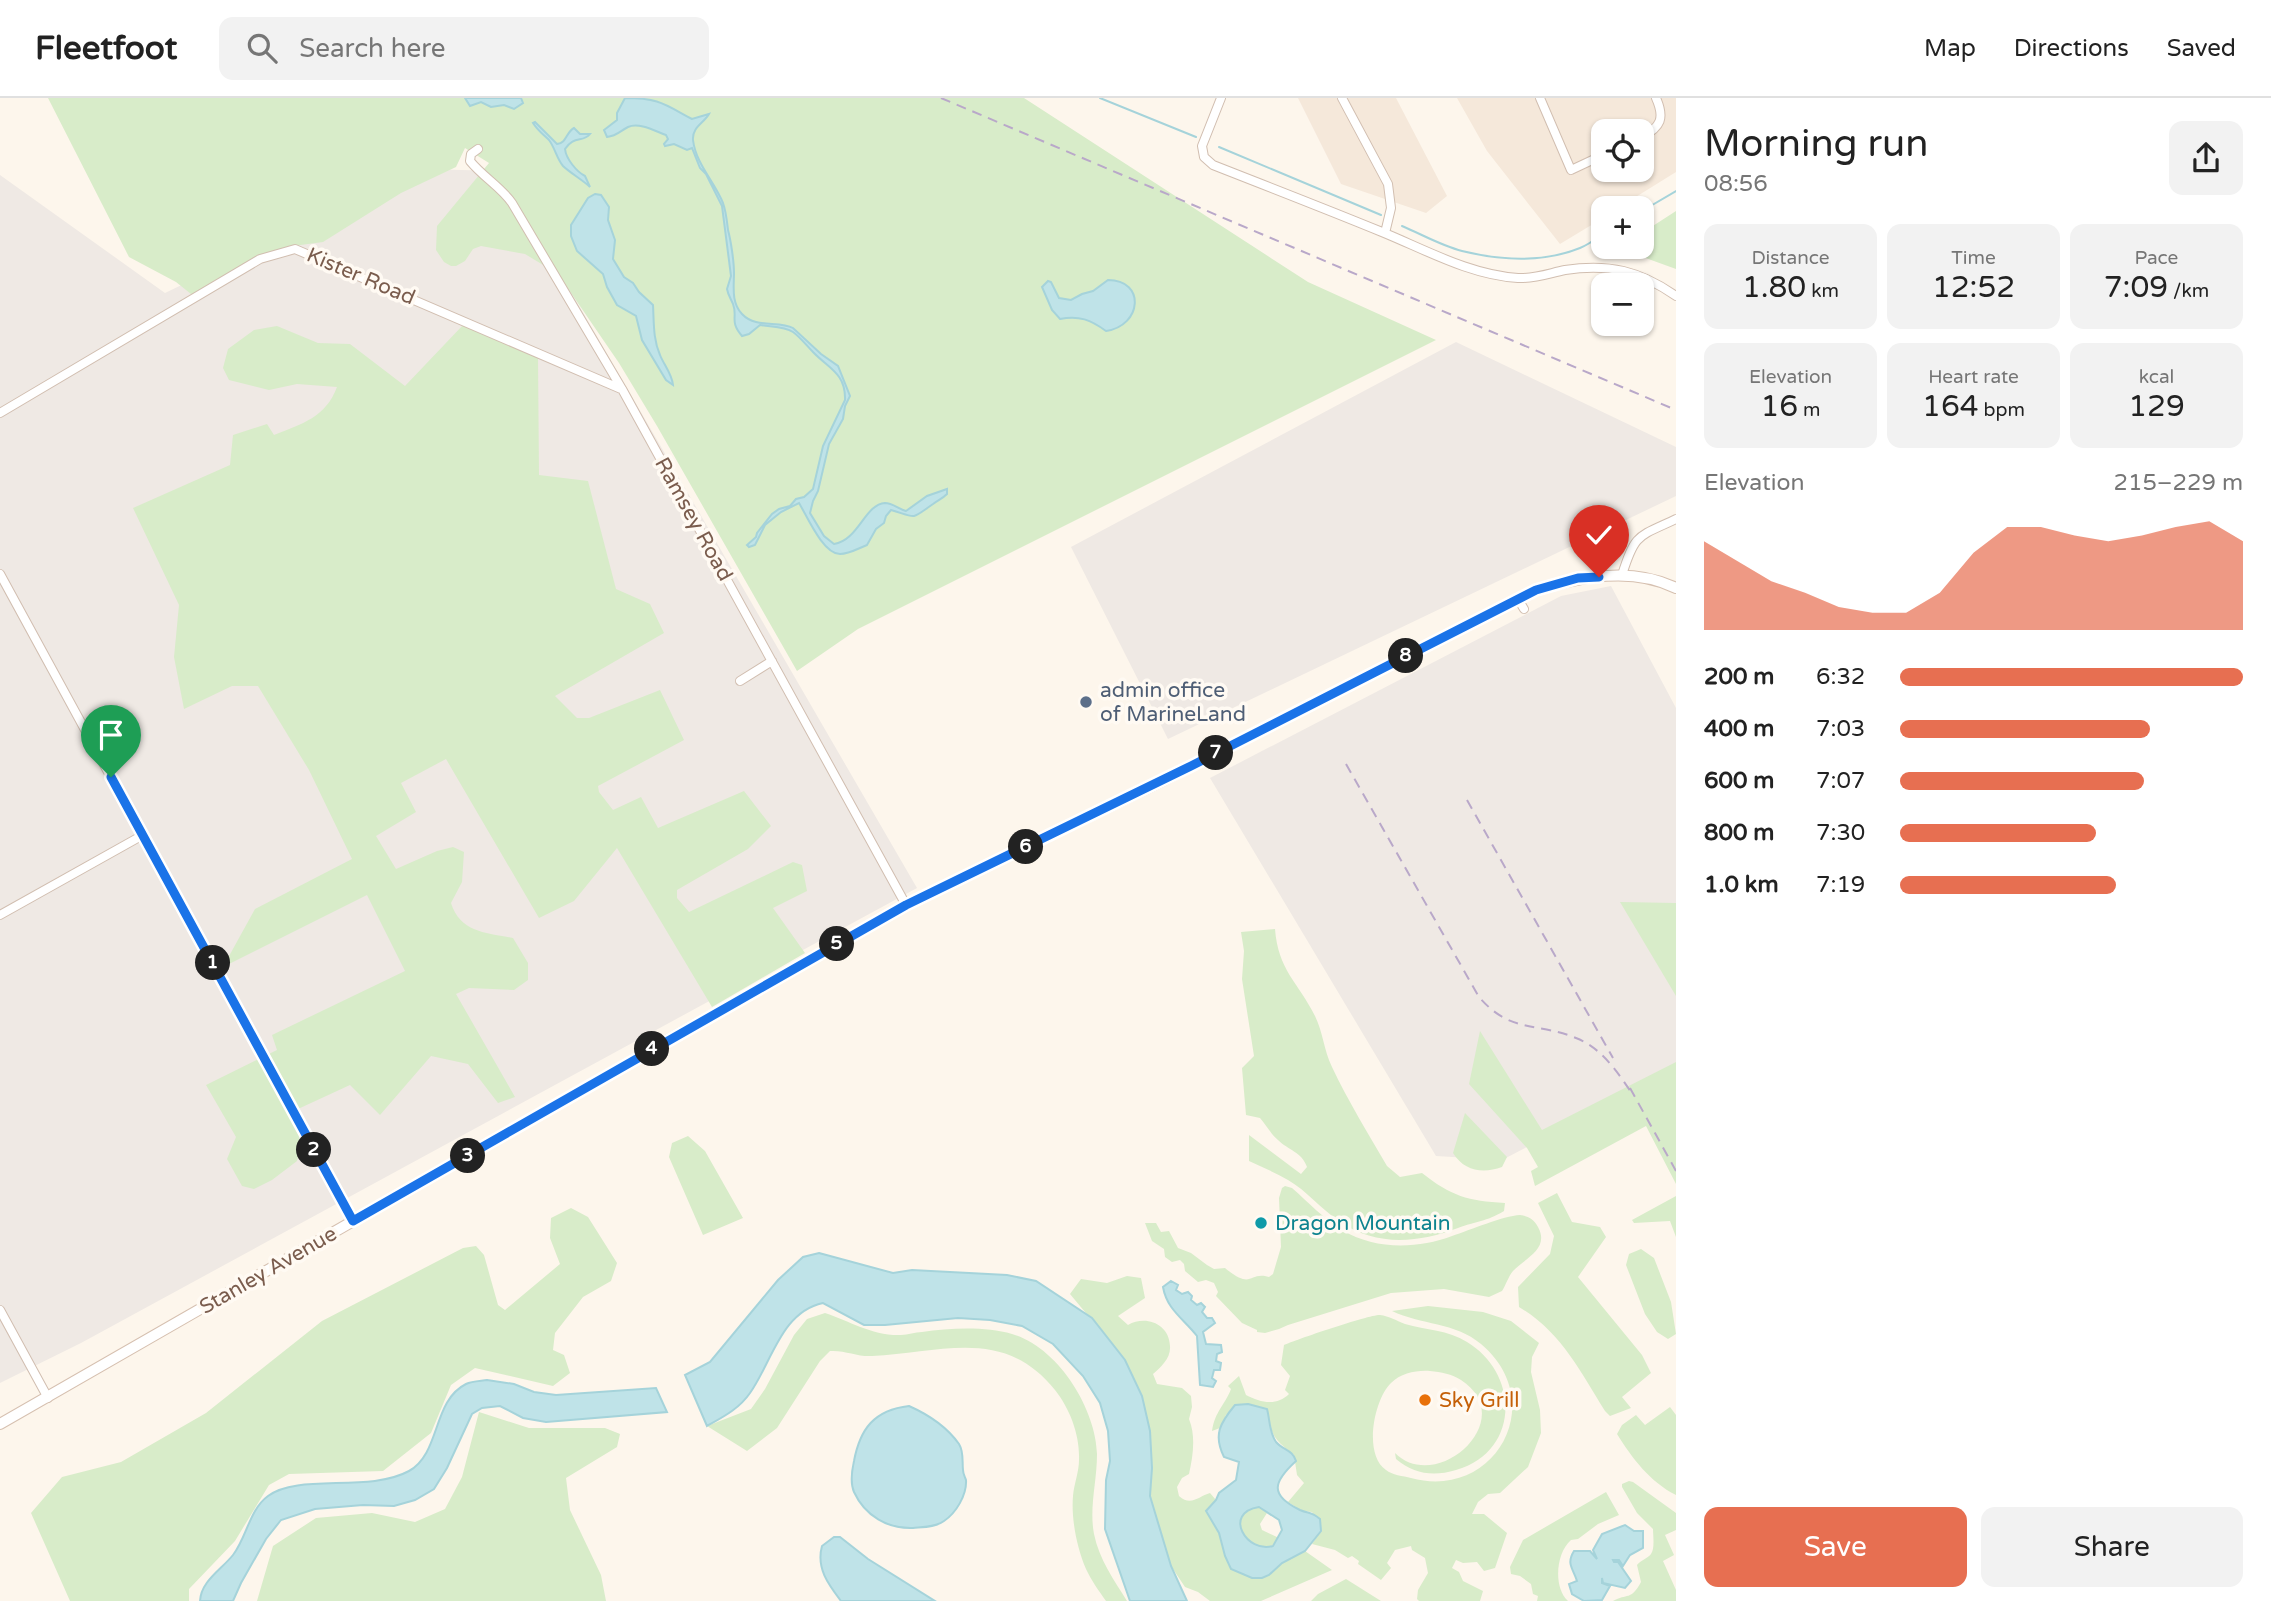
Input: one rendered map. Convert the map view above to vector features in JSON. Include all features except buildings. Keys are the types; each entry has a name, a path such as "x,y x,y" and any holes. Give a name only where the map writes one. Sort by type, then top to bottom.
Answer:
{"main road":[{"name":"Stanley Avenue","path":"0,1424 906,905 1182,771 1536,590 1578,578 1622,575 1646,577 1676,587"}],"street":[{"path":"1221,98 1202,146 1204,157 1213,165 1467,267 1497,276 1521,278 1563,270 1605,267 1633,272 1659,284 1676,296"},
{"path":"1342,98 1388,184 1391,208 1385,233"},
{"path":"1540,98 1571,170 1591,161"},
{"path":"1654,129 1660,125 1662,118 1656,98"},
{"name":"Ramsey Road","path":"478,149 471,155 470,161 512,203 622,389 906,905"},
{"name":"Kister Road","path":"0,412 260,259 295,249 622,389"},
{"path":"1622,575 1634,542 1642,535 1676,519"},
{"path":"0,574 353,1221"},
{"path":"1518,599 1524,609"},
{"path":"740,681 772,661"},
{"path":"0,915 143,835"},
{"path":"0,1310 48,1398"}],"shaded area":[{"path":"1298,98 1396,98 1447,196 1426,213 1341,184"},
{"path":"1457,98 1676,98 1676,172 1637,196 1591,196 1591,225 1560,244 1487,151"},
{"path":"422,169 501,171 917,888 81,1343 0,1383 0,175 165,293"},
{"path":"1456,342 1676,447 1676,496 1168,739 1071,547"},
{"path":"1611,586 1676,708 1676,1069 1502,1160 1436,1156 1210,778 1561,596"}],"green space":[{"path":"48,98 1024,98 1308,282 1436,340 858,629 797,671 657,426 619,363 558,274 525,254 481,246 473,249 465,261 451,266 444,262 436,250 437,226 489,163 465,148 456,167 401,193 323,242 293,246 196,298 176,282 129,257"},
{"path":"1676,211 1676,269 1648,259 1654,259 1654,225"},
{"path":"464,324 538,357 539,475 588,481 616,589 650,604 664,633 555,696 577,718 589,718 660,690 684,740 598,786 599,792 613,810 641,797 658,828 744,791 771,826 748,849 677,890 677,898 689,912 793,862 802,865 807,891 773,908 805,953 712,1007 617,848 574,901 539,918 446,759 401,783 416,812 376,836 396,869 453,847 464,852 462,882 451,903 455,913 467,926 475,930 513,938 528,963 528,980 514,990 469,988 456,994 515,1097 498,1103 468,1064 431,1056 380,1115 350,1085 298,1109 300,1149 297,1161 272,1180 254,1189 242,1186 227,1159 236,1137 206,1085 277,1050 272,1035 405,971 367,895 223,967 255,909 352,859 309,770 258,686 232,686 184,709 174,657 179,605 133,508 230,465 233,435 267,424 274,435 312,418 326,406 337,387 297,384 269,390 229,380 223,368 228,349 254,330 277,326 318,343 350,344 405,386"},
{"path":"1620,902 1676,903 1676,996"},
{"path":"1275,929 1284,966 1309,1004 1320,1028 1332,1067 1387,1166 1400,1177 1422,1173 1460,1196 1505,1203 1504,1211 1428,1237 1382,1239 1353,1229 1332,1216 1295,1184 1249,1161 1249,1135 1301,1174 1307,1167 1302,1158 1275,1138 1260,1118 1246,1115 1242,1068 1254,1056 1242,979 1244,951 1241,932"},
{"path":"1480,1031 1542,1130 1676,1062 1676,1184 1646,1126 1535,1186 1531,1171 1538,1167 1527,1148 1469,1084"},
{"path":"1465,1113 1507,1157 1502,1167 1474,1169 1457,1159 1453,1153"},
{"path":"688,1136 705,1151 743,1218 703,1235 669,1157 672,1143"},
{"path":"1285,1186 1292,1188 1335,1226 1368,1241 1396,1245 1425,1243 1520,1215 1535,1222 1541,1241 1539,1247 1513,1271 1502,1291 1489,1297 1444,1289 1391,1293 1279,1329 1257,1332 1242,1323 1216,1296 1218,1292 1214,1283 1206,1280 1198,1282 1185,1271 1180,1260 1172,1262 1165,1257 1164,1249 1152,1241 1145,1223 1156,1223 1161,1232 1169,1231 1178,1248 1191,1253 1214,1269 1225,1268 1246,1279 1269,1277 1273,1274 1281,1247 1279,1198"},
{"path":"1557,1193 1572,1222 1600,1227 1606,1237 1578,1277 1642,1355 1651,1373 1622,1397 1631,1408 1610,1416 1558,1340 1519,1307 1518,1287 1550,1254 1554,1236 1538,1203"},
{"path":"1676,1196 1676,1237 1670,1221 1634,1223 1632,1220"},
{"path":"571,1208 588,1217 617,1263 611,1281 583,1297 555,1333 553,1350 564,1355 570,1373 553,1386 475,1368 451,1385 431,1433 383,1471 289,1474 269,1485 235,1541 189,1589 189,1601 70,1601 31,1513 62,1477 121,1462 206,1413 322,1321 463,1248 476,1246 484,1255 498,1305 505,1310 560,1264 550,1238 551,1218"},
{"path":"1641,1249 1654,1258 1671,1302 1676,1334 1668,1339 1657,1332 1645,1314 1626,1265 1629,1254"},
{"path":"1127,1276 1141,1278 1145,1298 1118,1316 1128,1325 1148,1321 1161,1327 1169,1338 1170,1346 1167,1358 1153,1374 1157,1384 1182,1388 1191,1396 1189,1419 1193,1432 1193,1453 1189,1474 1182,1478 1177,1487 1179,1496 1191,1501 1210,1493 1216,1500 1213,1524 1219,1533 1231,1569 1252,1578 1269,1575 1282,1563 1305,1551 1332,1570 1261,1601 1210,1601 1185,1587 1171,1566 1150,1496 1150,1431 1142,1396 1125,1360 1070,1294 1081,1279 1107,1283"},
{"path":"1428,1306 1483,1312 1511,1321 1539,1343 1532,1357 1531,1372 1540,1410 1541,1433 1528,1467 1500,1493 1488,1494 1478,1502 1472,1514 1484,1514 1507,1533 1495,1568 1484,1571 1477,1562 1463,1563 1456,1560 1452,1568 1459,1572 1463,1581 1483,1591 1480,1601 1419,1601 1418,1590 1428,1573 1425,1558 1412,1550 1411,1546 1395,1550 1387,1563 1391,1568 1381,1580 1358,1564 1359,1561 1352,1556 1348,1558 1335,1550 1312,1544 1321,1531 1312,1512 1302,1511 1288,1502 1304,1483 1297,1475 1294,1455 1278,1441 1272,1431 1267,1409 1249,1404 1226,1415 1220,1428 1212,1431 1215,1418 1231,1389 1228,1386 1239,1376 1246,1395 1269,1402 1284,1398 1289,1394 1285,1390 1290,1376 1281,1365 1284,1345 1380,1315 1460,1338 1484,1356 1497,1373 1504,1392 1502,1430 1492,1447 1477,1461 1456,1470 1424,1473 1403,1464 1396,1459 1395,1453 1412,1464 1431,1465 1450,1459 1466,1447 1478,1431 1482,1414 1477,1396 1461,1380 1430,1371 1404,1375 1391,1383 1385,1391 1376,1414 1373,1440 1375,1452 1379,1463 1388,1472 1441,1481 1467,1475 1488,1461 1503,1441 1511,1418 1511,1393 1501,1367 1481,1344 1471,1337 1392,1311"},
{"path":"825,1313 871,1331 890,1335 956,1329 1002,1331 1029,1341 1045,1352 1071,1382 1090,1418 1097,1454 1092,1514 1094,1534 1103,1561 1127,1601 1106,1601 1088,1573 1080,1552 1073,1505 1079,1451 1076,1432 1065,1405 1055,1390 1035,1370 1015,1357 993,1350 970,1348 872,1356 830,1351 820,1361 777,1428 747,1451 707,1426 751,1409 794,1335 807,1319"},
{"path":"1670,1407 1676,1415 1676,1495 1642,1469 1617,1434 1622,1425 1636,1415 1645,1425"},
{"path":"479,1412 529,1428 605,1428 620,1434 617,1447 566,1478 570,1510 601,1575 606,1601 257,1601 273,1546 316,1518 372,1513 415,1522 445,1509 462,1477"},
{"path":"1629,1481 1676,1513 1676,1530 1665,1535 1674,1555 1663,1561 1676,1590 1676,1601 1613,1601 1638,1588 1641,1582 1637,1565 1650,1555 1653,1549 1653,1529 1637,1513 1622,1487 1622,1484"},
{"path":"1606,1492 1619,1515 1598,1524 1578,1539 1571,1540 1562,1553 1558,1579 1568,1601 1537,1601 1538,1596 1533,1594 1531,1584 1520,1576 1511,1574 1510,1567 1523,1540"},
{"path":"1259,1507 1267,1513 1260,1524 1262,1530 1279,1538 1271,1546 1253,1544 1245,1537 1241,1528 1241,1519 1246,1512"},
{"path":"1346,1579 1381,1601 1311,1601 1318,1594"}],"water":[{"path":"465,98 521,98 523,103 514,109 504,105 491,107 481,102 470,106"},
{"path":"625,98 661,103 692,119 709,114 696,128 693,140 701,165 725,209 738,310 754,321 793,328 838,366 850,396 843,419 829,444 810,513 824,536 834,544 842,541 878,505 888,503 906,511 927,496 947,489 945,496 914,516 891,510 867,545 847,553 840,554 828,548 799,503 781,512 765,525 755,545 747,545 772,514 790,506 813,489 823,446 845,400 843,383 835,372 789,330 760,325 742,336 736,327 734,308 727,289 731,276 722,206 692,148 687,150 674,144 665,146 668,139 666,135 637,126 628,127 607,137 604,130 617,120 617,113"},
{"path":"533,123 557,144 563,142 574,128 580,134 590,134 572,142 565,149 570,161 585,176 590,187 563,166 553,146"},
{"path":"595,194 601,195 609,207 608,220 615,240 613,259 624,277 653,305 656,343 673,385 666,380 642,340 636,316 617,305 603,274 577,251 571,236 571,225 588,198"},
{"path":"1108,280 1129,287 1135,304 1127,321 1106,331 1084,319 1060,319 1052,310 1042,287 1048,281 1051,282 1059,298 1071,300 1093,291"},
{"path":"819,1253 893,1273 912,1270 1007,1275 1036,1281 1092,1318 1125,1360 1142,1396 1150,1431 1150,1496 1171,1566 1187,1601 1130,1601 1105,1529 1106,1480 1110,1461 1108,1431 1100,1403 1083,1376 1053,1344 1022,1326 958,1318 864,1325 823,1303 797,1316 779,1340 746,1399 707,1426 685,1375 710,1362 778,1280 803,1257"},
{"path":"1171,1281 1178,1285 1176,1290 1182,1294 1188,1292 1192,1296 1191,1300 1197,1305 1201,1303 1205,1307 1202,1312 1215,1323 1203,1332 1206,1344 1221,1345 1222,1352 1217,1354 1216,1361 1221,1363 1220,1370 1214,1370 1212,1378 1216,1381 1213,1387 1200,1385 1197,1336 1168,1302 1163,1287"},
{"path":"487,1380 556,1395 656,1388 667,1412 546,1422 523,1418 500,1406 482,1408 472,1414 447,1468 434,1489 415,1500 394,1506 363,1505 315,1509 281,1520 266,1539 233,1601 200,1601 204,1587 233,1555 256,1509 268,1496 297,1485 374,1481 409,1471 427,1452 441,1414 455,1392 468,1383"},
{"path":"1248,1404 1267,1409 1276,1442 1293,1455 1296,1461 1279,1482 1279,1493 1290,1504 1320,1519 1321,1531 1305,1551 1262,1578 1252,1578 1231,1569 1219,1533 1206,1511 1219,1493 1236,1480 1239,1462 1224,1457 1219,1442 1222,1424 1235,1405","holes":["1259,1507 1279,1520 1282,1530 1273,1546 1263,1547 1247,1539 1240,1524 1248,1511"]},
{"path":"909,1406 930,1417 959,1444 966,1486 956,1508 941,1523 904,1528 878,1519 864,1508 854,1492 852,1476 860,1439 871,1423 886,1412"},
{"path":"1625,1525 1634,1531 1643,1531 1643,1548 1630,1555 1623,1566 1619,1560 1613,1560 1618,1562 1631,1581 1625,1588 1603,1583 1602,1578 1602,1583 1610,1586 1602,1600 1584,1601 1572,1594 1569,1584 1577,1581 1570,1563 1574,1551 1590,1551 1597,1559 1593,1550 1602,1534"},
{"path":"834,1537 840,1537 868,1559 935,1601 841,1601 828,1582 821,1561 822,1546"}],"waterway":[{"path":"1100,98 1196,137"},
{"path":"1219,147 1381,215"},
{"path":"1654,204 1676,191"},
{"path":"1402,226 1454,249 1506,258 1551,256 1566,253 1591,242"}],"railway":[{"path":"941,98 1676,410"},
{"path":"1346,764 1479,997 1491,1009 1513,1022 1562,1033 1585,1042 1609,1062 1633,1095"},
{"path":"1467,800 1613,1058"},
{"path":"1630,1088 1676,1171"}],"place":[{"name":"admin office of MarineLand","path":"1086,702"},
{"name":"Dragon Mountain","path":"1261,1223"},
{"name":"Sky Grill","path":"1425,1400"}],"route":[{"path":"111,777 353,1221 906,905 1191,766 1536,590 1578,578 1599,577"}]}
